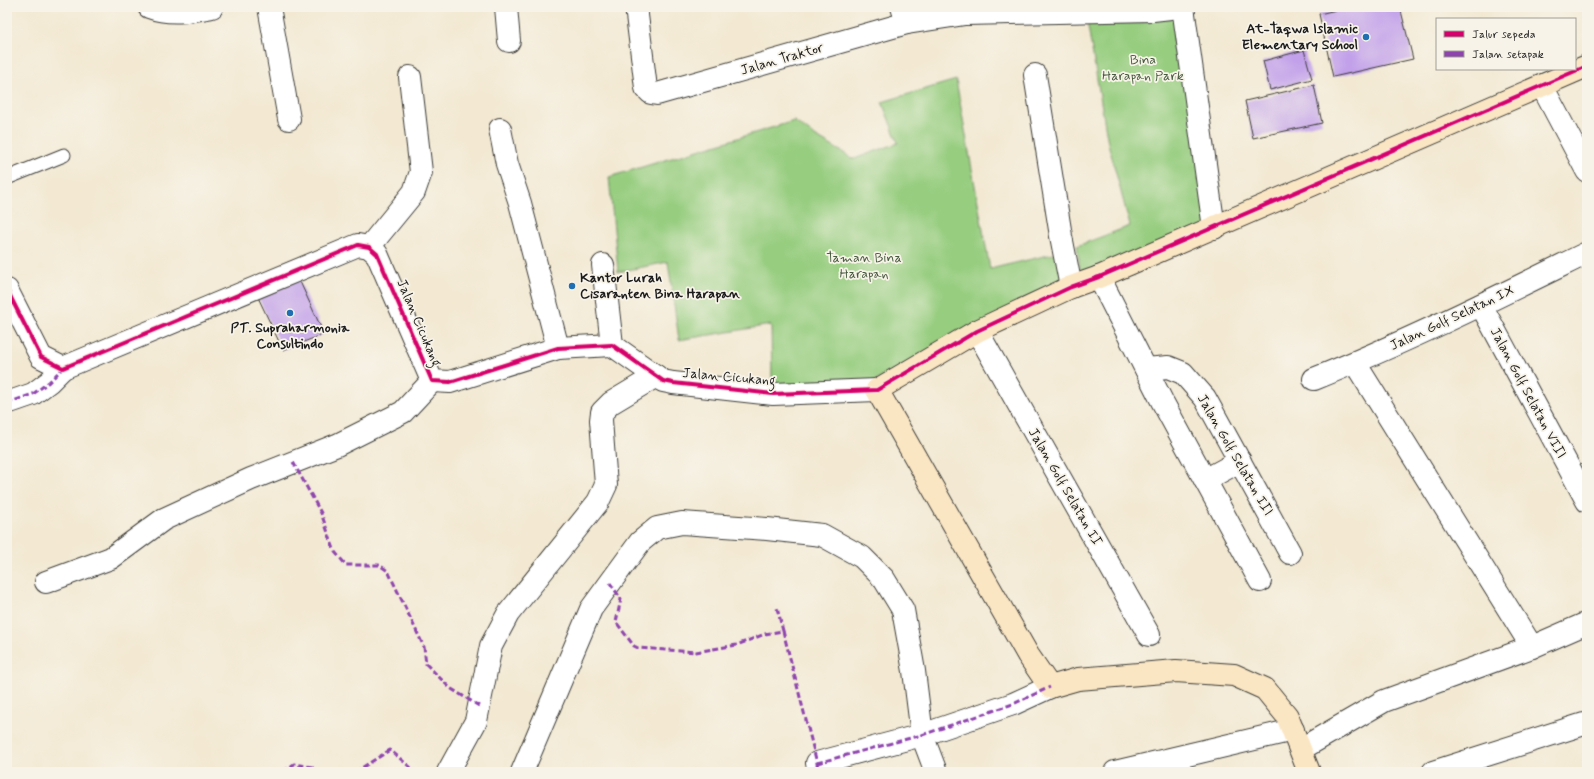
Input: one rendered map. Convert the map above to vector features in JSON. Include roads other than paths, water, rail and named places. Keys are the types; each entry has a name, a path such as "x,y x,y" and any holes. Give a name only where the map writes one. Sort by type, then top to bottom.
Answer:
{"street":[{"path":"149,7 159,11 181,12 212,7"},
{"path":"269,7 289,119"},
{"path":"506,7 509,41"},
{"name":"Jalan Traktor","path":"636,7 646,88 651,93 657,94 904,15 1153,10 1179,7"},
{"path":"1183,7 1214,228"},
{"path":"1050,687 1028,655 877,390 1071,287 1099,277 1214,228 1587,66"},
{"path":"1035,75 1061,236 1071,287"},
{"path":"7,403 33,394 49,382 63,368 358,245 368,247 414,192 421,172 410,77"},
{"path":"1542,86 1587,171"},
{"path":"500,129 507,164 520,203 558,348"},
{"name":"Jalan Cicukang","path":"368,247 377,254 432,381 450,382 558,348 612,345 663,381 672,383 773,394 877,390"},
{"name":"Jalan Golf Selatan IX","path":"1314,379 1355,363 1481,305 1587,253"},
{"path":"602,265 612,345"},
{"path":"1099,277 1146,369 1260,580"},
{"path":"7,290 41,357 63,368"},
{"name":"Jalan Golf Selatan VIII","path":"1481,305 1587,501"},
{"name":"Jalan Golf Selatan II","path":"979,335 1149,635"},
{"path":"1355,363 1532,647"},
{"name":"Jalan Golf Selatan III","path":"1146,369 1168,367 1183,374 1205,398 1290,553"},
{"path":"448,772 476,720 491,646 508,614 598,502 606,485 601,420 602,412 611,403 656,376"},
{"path":"46,582 111,558 164,519 252,479 336,445 403,412 432,381"},
{"path":"1205,480 1240,462"},
{"path":"522,772 591,609 640,542 657,528 682,523 767,529 822,535 862,557 884,579 902,610 914,671 922,735 936,772"},
{"path":"1115,772 1297,740 1384,701 1532,647 1587,623"},
{"path":"817,763 922,735 1013,704 1050,687 1078,679 1176,671 1234,675 1264,689 1287,716 1309,772"},
{"path":"1433,772 1584,724 1587,725"}],"lane":[{"path":"7,178 64,155"}],"place":[{"name":"At-Taqwa Islamic Elementary School","path":"1366,37"},
{"name":"Kantor Lurah Cisaranten Bina Harapan","path":"572,286"},
{"name":"PT. Supraharmonia Consultindo","path":"290,313"}],"park label":[{"name":"Bina Harapan Park","path":"1143,68"},
{"name":"Taman Bina Harapan","path":"864,266"}]}
